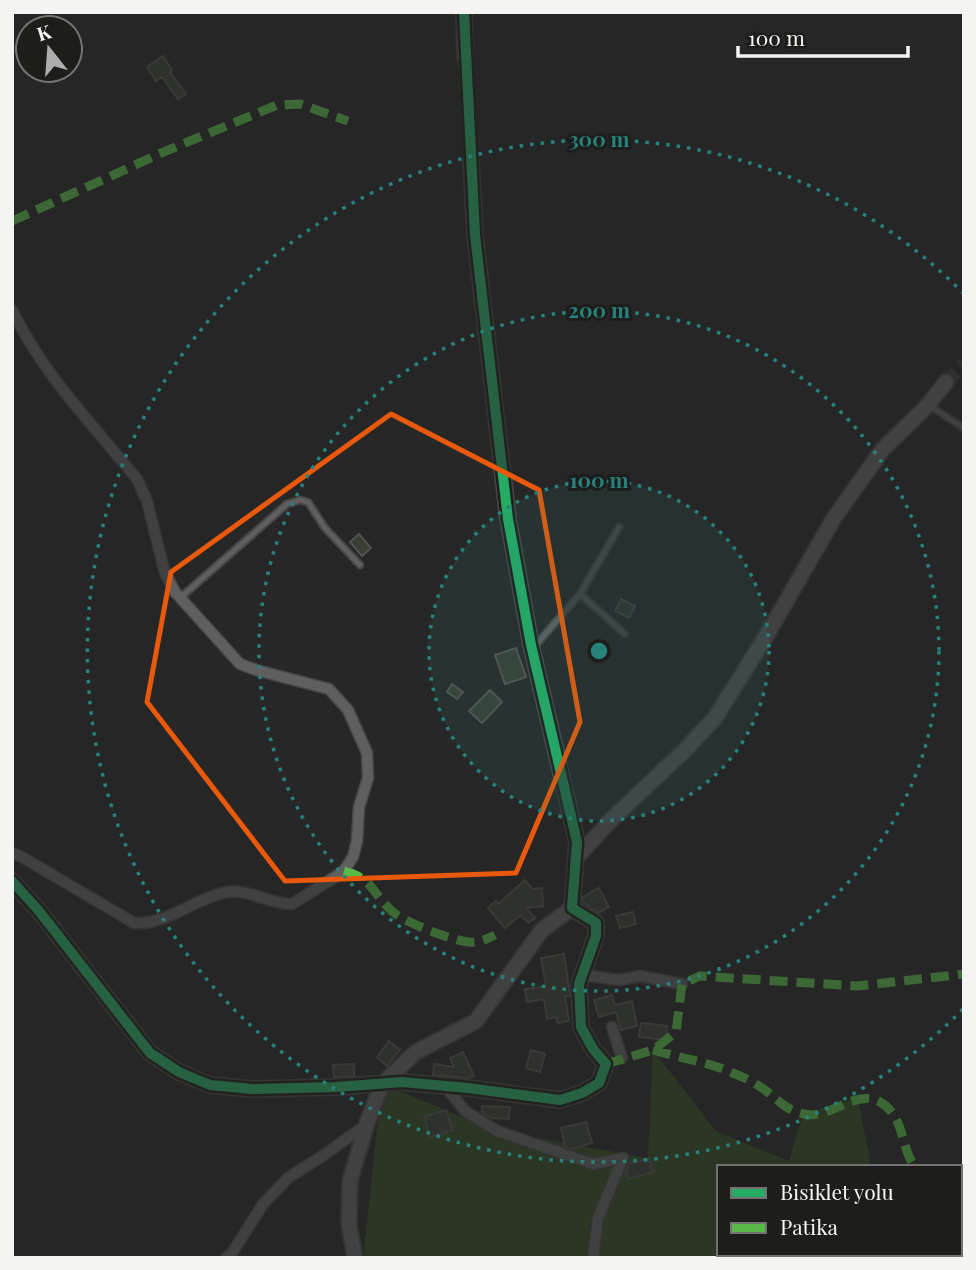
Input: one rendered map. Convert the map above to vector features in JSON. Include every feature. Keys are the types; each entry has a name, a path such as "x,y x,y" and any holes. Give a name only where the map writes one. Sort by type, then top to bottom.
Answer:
{"street":[{"path":"464,12 465,57"},
{"path":"355,1258 349,1225 350,1181 382,1084 416,1052 476,1021 542,930 572,908 577,842 532,650 508,519 475,235 471,162"},
{"path":"12,310 44,366 137,479 147,501 164,573 180,598 240,664 329,689 348,710 367,753 368,765 368,778 359,807 353,857 344,871 326,885 292,904 282,904 232,891 202,899 162,920 134,923 12,853"},
{"path":"576,858 715,718 835,518 883,449 928,405 946,382"},
{"path":"12,881 39,911 150,1053 179,1072 210,1085 252,1089 401,1082 559,1100 582,1093 599,1083 606,1064 593,1049 581,1027 579,984 596,936 596,923 572,908"},
{"path":"583,975 619,980 640,976 682,984"},
{"path":"612,1027 622,1058"},
{"path":"445,1086 465,1111 497,1131 593,1164 622,1158 598,1218 593,1258"},
{"path":"226,1258 232,1254 263,1204 288,1178 367,1123"}],"lane":[{"path":"928,405 964,428"},
{"path":"180,598 287,504 300,500 308,502 325,528 360,565"},
{"path":"532,650 580,594 619,527"},
{"path":"580,594 625,634"}],"highlighted area":[{"path":"391,414 539,490 580,722 516,873 285,881 147,702 171,572"}],"green space":[{"path":"653,1050 716,1131 789,1161 803,1114 858,1098 871,1165 717,1165 717,1256 889,1258 363,1258 382,1084 497,1131 648,1158"}],"building":[{"path":"163,56 172,70 170,72 186,94 178,99 162,77 156,81 147,67"},
{"path":"359,534 371,548 362,556 350,542"},
{"path":"621,599 635,606 629,618 615,611"},
{"path":"516,648 526,677 505,684 495,655"},
{"path":"452,684 463,692 457,699 447,692"},
{"path":"490,690 502,702 482,723 469,711"},
{"path":"525,880 532,889 542,888 543,906 526,908 535,918 528,923 521,915 505,928 488,908 496,901 498,904"},
{"path":"599,888 609,907 598,913 582,901 583,897"},
{"path":"633,912 636,924 620,928 616,916"},
{"path":"564,954 570,996 565,996 569,1021 558,1023 556,1017 547,1019 544,999 527,1002 525,989 546,986 541,958"},
{"path":"612,995 615,1005 632,1001 637,1026 621,1030 616,1012 599,1017 594,1000"},
{"path":"641,1023 667,1026 665,1040 639,1037"},
{"path":"389,1041 400,1050 387,1066 377,1057"},
{"path":"531,1050 545,1054 540,1072 526,1068"},
{"path":"463,1052 474,1076 468,1078 433,1075 434,1064 454,1067 450,1058"},
{"path":"354,1064 354,1076 334,1077 333,1065"},
{"path":"482,1106 510,1107 509,1119 491,1118 482,1113"},
{"path":"446,1110 452,1130 430,1137 424,1117"},
{"path":"586,1122 592,1143 571,1149 565,1147 561,1128"},
{"path":"649,1158 653,1172 628,1179 626,1171 629,1164"}],"tunnel":[{"path":"465,57 471,162"},
{"path":"946,382 964,364"}],"marked path":[{"path":"12,221 166,151 277,105 300,104 348,121"},
{"path":"344,871 361,878 393,912 418,926 469,942 495,935"},
{"path":"606,1064 653,1050 676,1032 682,984 700,976 857,986 964,974"},
{"path":"653,1050 715,1066 741,1076 791,1110 804,1114 824,1113 861,1099 880,1102 894,1115 914,1165"}],"cycle path":[{"path":"12,881 39,911 150,1053 179,1072 210,1085 252,1089 402,1082 560,1100 582,1093 599,1083 606,1064 593,1049 581,1027 579,984 596,936 596,923 572,908 577,842 531,645 508,519 475,235 464,12"}]}
